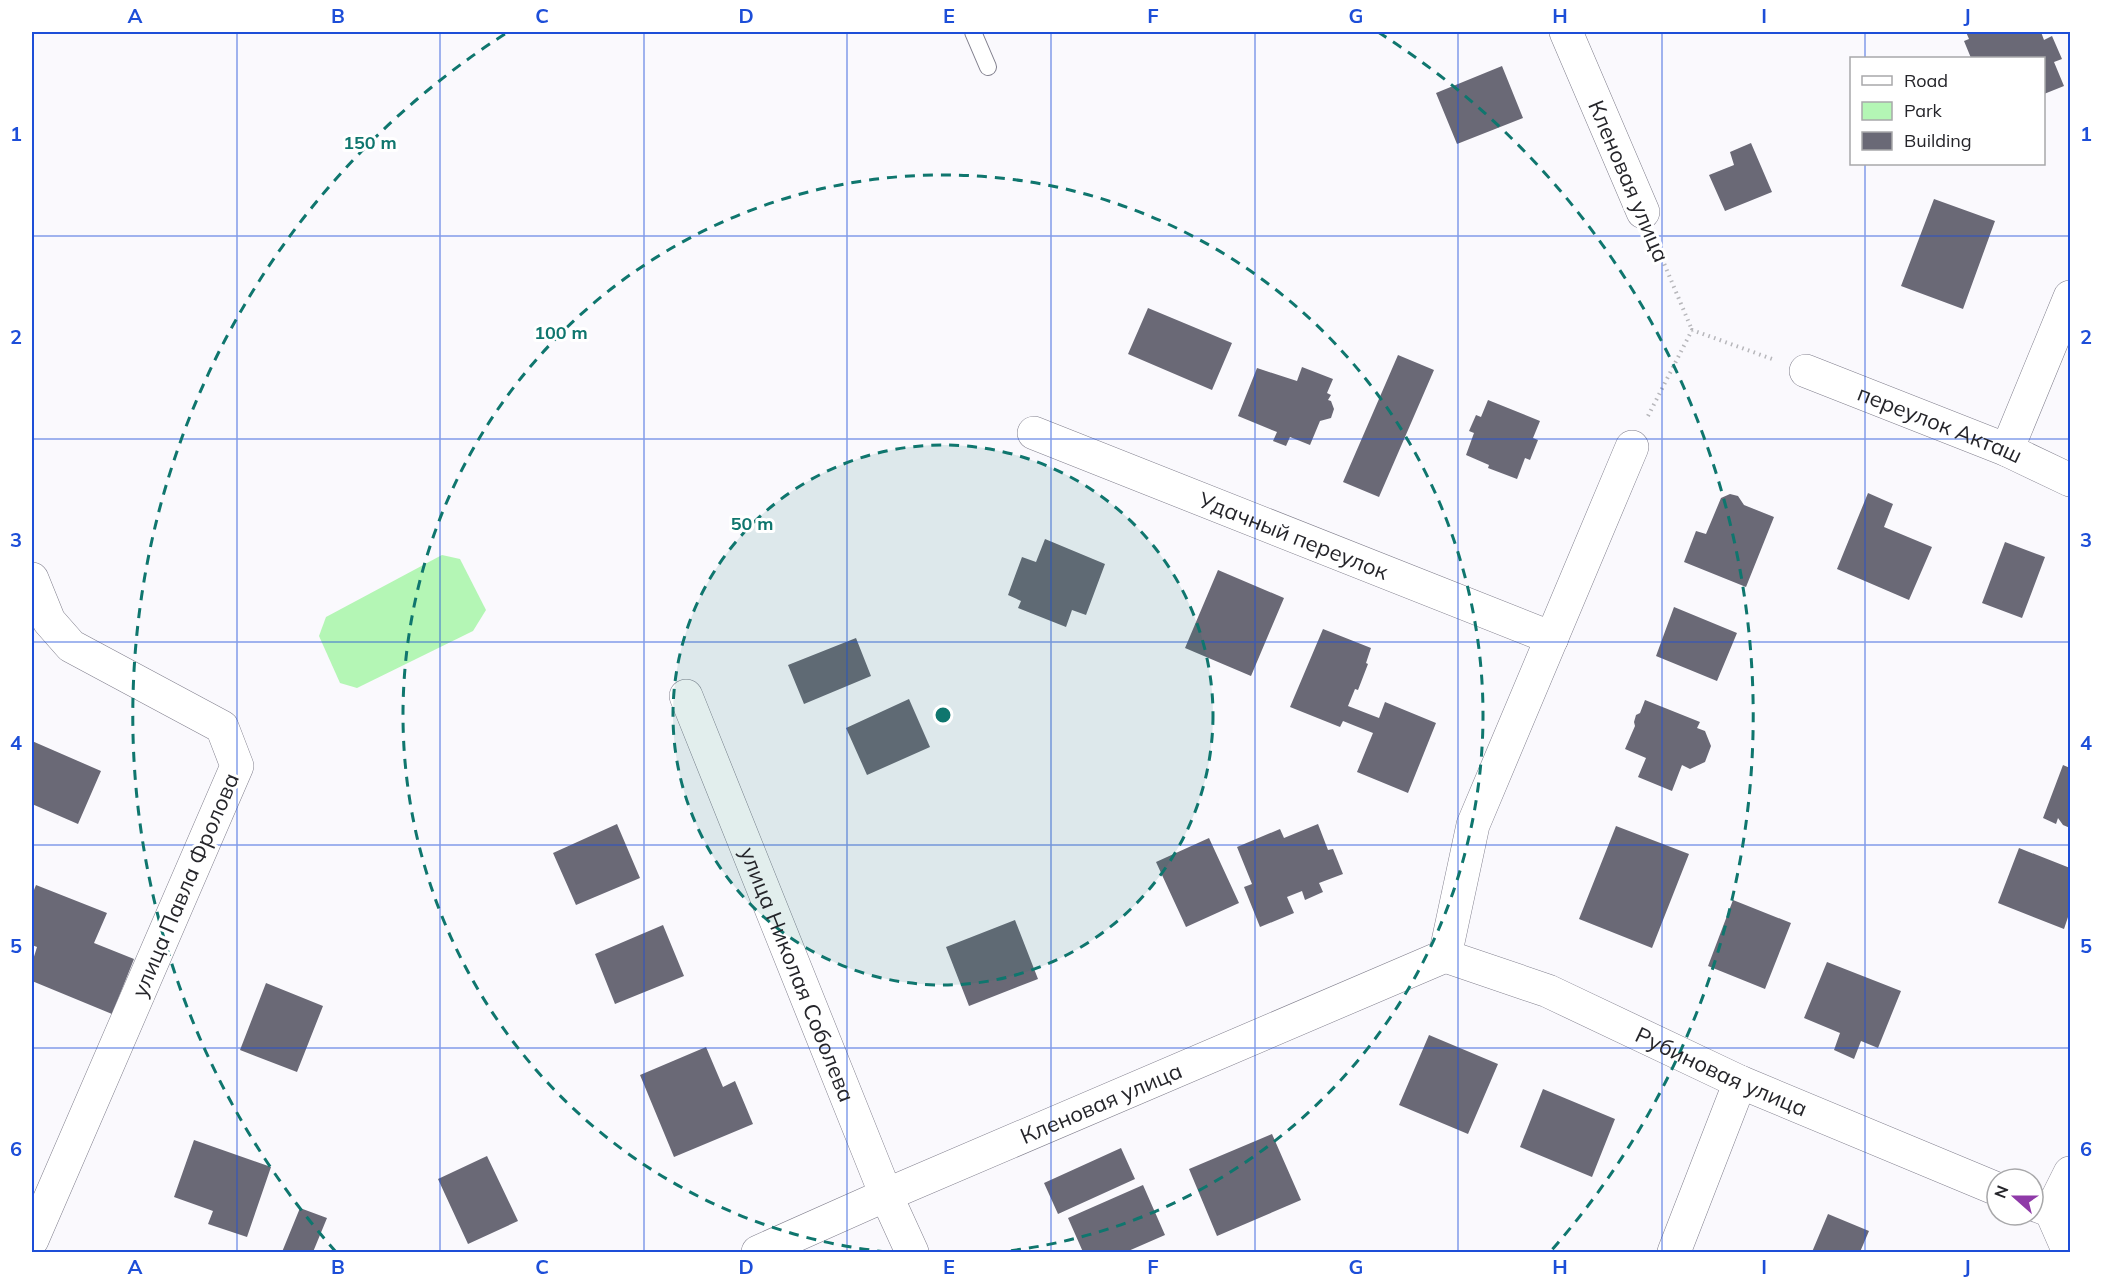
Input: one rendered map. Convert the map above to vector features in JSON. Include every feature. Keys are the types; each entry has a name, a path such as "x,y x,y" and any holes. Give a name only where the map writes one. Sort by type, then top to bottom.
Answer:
{"street":[{"name":"Кленовая улица","path":"1566,32 1643,212"},
{"path":"2007,450 2070,297"},
{"name":"переулок Акташ","path":"1806,371 2007,450 2070,480"},
{"name":"Удачный переулок","path":"1034,433 1552,638"},
{"path":"1445,956 1473,825 1632,447"},
{"name":"улица Павла Фролова","path":"32,579 49,621 71,646 222,727 237,766 32,1239"},
{"name":"улица Николая Соболева","path":"686,696 886,1195 912,1252"},
{"name":"Кленовая улица","path":"758,1252 1445,956"},
{"name":"Рубиновая улица","path":"1445,956 1548,991 1740,1082 1985,1185"},
{"path":"1674,1252 1740,1082"},
{"path":"2045,1203 2070,1173"},
{"path":"2045,1212 2069,1252"}],"lane":[{"path":"973,32 988,67"}],"path":[{"name":"Кленовая улица","path":"1643,212 1692,330"},
{"path":"1632,447 1692,330 1806,371"}],"green space":[{"path":"442,555 460,559 486,610 473,631 357,688 340,683 319,636 326,617"}],"building":[{"path":"1966,32 2041,32 2044,40 2052,36 2062,59 2054,62 2064,86 2045,94 2045,57 1971,57 1964,41 1969,39"},
{"path":"1502,66 1523,118 1457,144 1436,93"},
{"path":"1751,143 1772,192 1725,211 1709,175 1734,165 1730,152"},
{"path":"1934,199 1995,221 1963,309 1901,286"},
{"path":"1148,308 1232,343 1212,390 1128,354"},
{"path":"1398,355 1434,370 1379,497 1343,482"},
{"path":"1302,367 1333,379 1327,393 1331,395 1328,400 1331,401 1334,409 1331,418 1320,421 1310,445 1290,437 1286,446 1273,441 1277,432 1238,416 1257,368 1297,381"},
{"path":"1488,400 1540,421 1533,438 1538,440 1530,460 1525,458 1517,479 1488,468 1489,465 1466,455 1474,433 1469,431 1476,415 1481,417"},
{"path":"1868,493 1893,504 1884,527 1932,547 1909,600 1837,569"},
{"path":"1730,494 1738,496 1744,505 1774,517 1746,587 1684,562 1696,531 1706,534 1721,498"},
{"path":"1045,539 1105,564 1086,615 1072,610 1066,627 1018,608 1021,601 1008,595 1022,557 1036,562"},
{"path":"2005,542 2045,557 2022,618 1982,603"},
{"path":"1218,570 1284,598 1251,676 1185,648"},
{"path":"1674,607 1737,633 1717,681 1656,656"},
{"path":"1323,629 1371,648 1366,663 1368,664 1358,690 1355,689 1348,706 1379,718 1385,702 1436,723 1408,793 1357,772 1373,733 1343,721 1340,727 1290,707"},
{"path":"856,638 871,676 804,704 788,665"},
{"path":"909,699 930,747 867,775 846,728"},
{"path":"1645,700 1700,722 1697,728 1705,731 1711,746 1705,762 1690,769 1682,765 1672,791 1638,777 1646,758 1625,749 1635,726 1636,715 1640,713"},
{"path":"32,741 101,771 78,824 32,804"},
{"path":"2063,765 2070,768 2070,828 2063,825 2058,818 2056,824 2043,818"},
{"path":"617,824 640,878 576,905 553,853"},
{"path":"1318,824 1328,850 1333,849 1343,874 1319,883 1323,892 1305,900 1302,891 1287,897 1294,913 1260,927 1244,887 1252,884 1237,847 1280,829 1284,838"},
{"path":"1616,826 1689,854 1652,948 1579,919"},
{"path":"1209,838 1239,903 1186,927 1156,862"},
{"path":"2019,848 2070,868 2070,911 2064,929 1998,903"},
{"path":"36,885 107,913 94,943 134,959 112,1014 32,981 32,963 37,947 32,945 32,895"},
{"path":"1733,900 1791,923 1765,989 1708,966"},
{"path":"1015,920 1038,979 969,1006 946,947"},
{"path":"663,925 684,976 615,1004 595,954"},
{"path":"1827,962 1901,991 1878,1048 1861,1041 1854,1059 1834,1050 1840,1033 1804,1018"},
{"path":"266,983 323,1006 297,1072 240,1050"},
{"path":"1429,1035 1498,1064 1468,1134 1399,1105"},
{"path":"706,1047 723,1087 735,1081 753,1124 674,1157 640,1075"},
{"path":"1543,1089 1615,1119 1592,1177 1520,1147"},
{"path":"1272,1134 1301,1200 1217,1236 1189,1169"},
{"path":"194,1140 271,1167 247,1237 208,1224 213,1211 174,1197"},
{"path":"1121,1148 1135,1179 1058,1214 1044,1183"},
{"path":"487,1156 518,1221 468,1244 438,1179"},
{"path":"1143,1185 1165,1235 1126,1252 1083,1252 1068,1218"},
{"path":"300,1208 327,1218 313,1252 282,1252"},
{"path":"1828,1214 1869,1231 1860,1252 1812,1252"}]}
